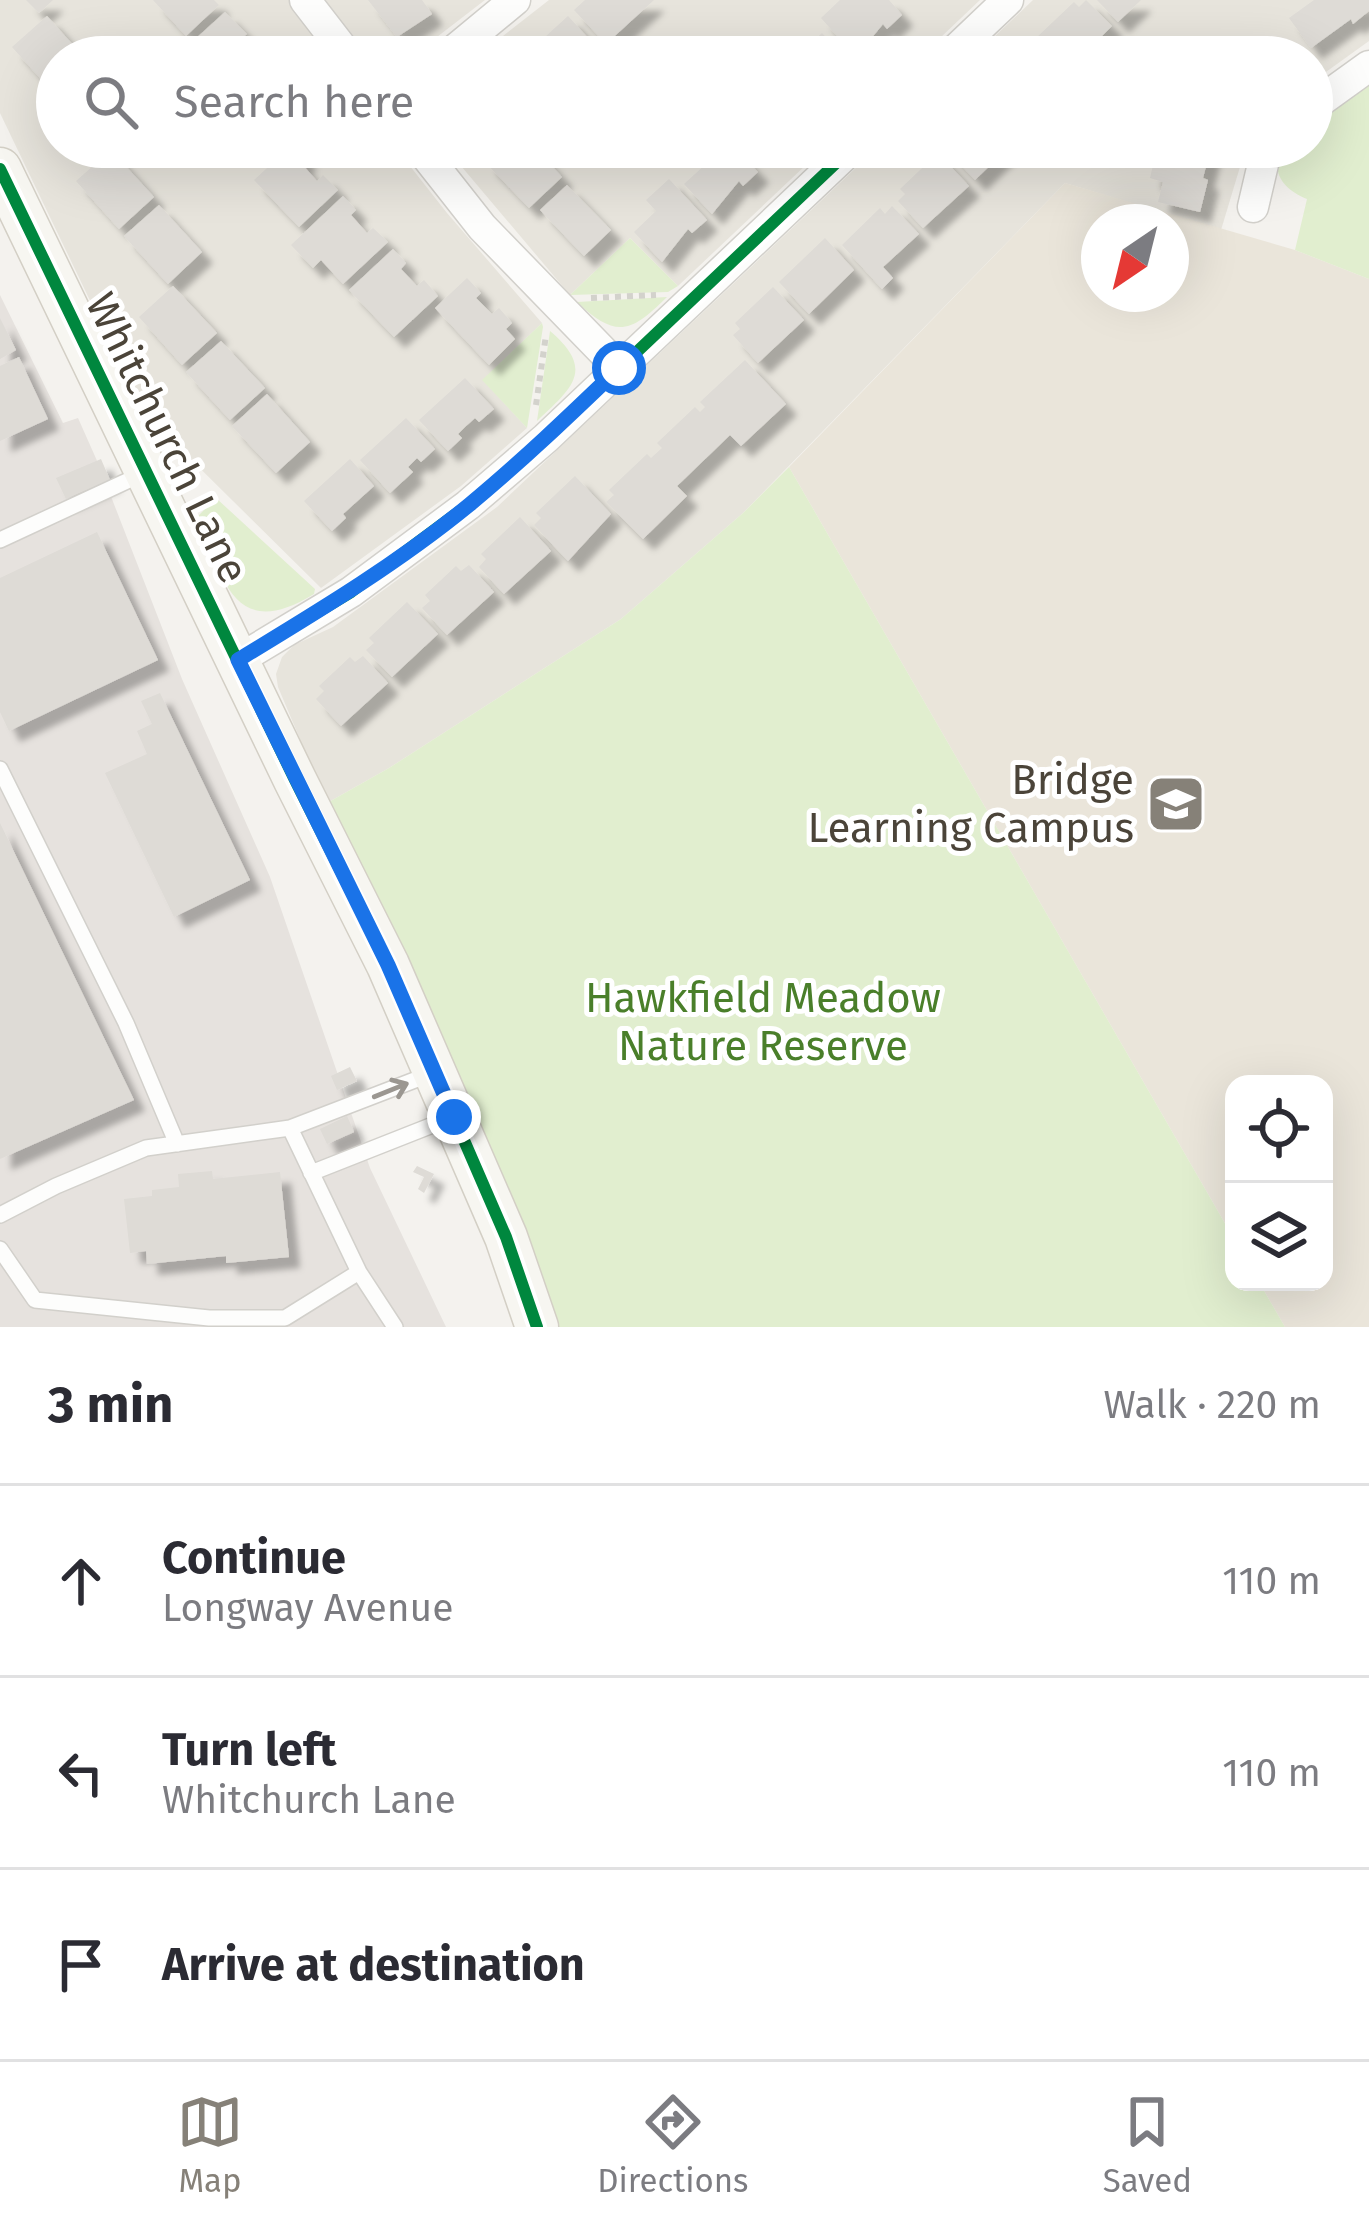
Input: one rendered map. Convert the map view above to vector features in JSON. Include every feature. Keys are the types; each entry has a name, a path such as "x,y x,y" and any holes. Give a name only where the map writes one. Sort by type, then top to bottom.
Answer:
{"street":[{"path":"305,0 333,36"},
{"path":"471,36 515,0"},
{"path":"970,36 1008,0"},
{"path":"1333,92 1369,66"},
{"path":"436,168 482,227 619,368"},
{"path":"238,660 351,592 428,537 543,440 831,168"},
{"path":"1253,207 1263,168"},
{"name":"Whitchurch Lane","path":"0,169 388,965 506,1237 537,1327"}],"lane":[{"path":"0,540 145,473"},
{"path":"0,769 126,1023 177,1144"},
{"path":"0,1215 146,1148 290,1128 434,1073"},
{"path":"311,1173 454,1117"},
{"path":"290,1128 359,1272 395,1327"},
{"path":"0,1249 34,1300 209,1318 285,1318 359,1272"}],"path":[{"path":"543,440 532,427 548,318 557,308 571,298 671,295 686,305"}],"shaded area":[{"path":"0,0 485,0 438,36 36,36 36,168 412,168 542,323 483,380 527,428 461,486 321,588 144,413 0,113"},
{"path":"549,0 980,0 942,36 503,36"},
{"path":"1033,0 1369,0 1369,41 1333,67 1333,36 995,36"},
{"path":"463,168 803,168 678,286 630,238 570,295"},
{"path":"856,168 1240,168 1221,230 1189,220 1189,204 1135,204 1065,183 743,513 621,619 327,803 276,674 282,657 294,645 333,627 497,507"},
{"name":"Bridge Learning Campus","path":"1065,183 1137,204 1081,204 1081,312 1189,312 1189,219 1295,250 1369,279 1369,1327 1285,1327 1264,1291 1333,1291 1333,1075 1225,1075 1225,1223 789,467"},
{"path":"0,295 63,423 78,418 98,463 182,679 270,877 370,1168 446,1327 0,1327"}],"green space":[{"path":"1369,79 1369,279 1295,250 1307,199 1285,185 1278,172 1278,168 1333,168 1333,106"},
{"path":"630,238 678,286 668,292 570,295"},
{"path":"667,297 643,318 623,327 602,322 577,302"},
{"path":"542,323 543,327 527,428 482,380"},
{"path":"550,331 572,357 574,378 537,421"},
{"name":"Hawkfield Meadow Nature Reserve","path":"789,467 1225,1223 1225,1291 1264,1291 1285,1327 557,1327 478,1126 327,803 621,619"},
{"path":"216,498 315,589 314,594 266,612 236,598 195,519"}],"building":[{"path":"26,0 53,0 39,13"},
{"path":"153,0 214,0 219,5 186,36"},
{"path":"368,0 422,0 432,14 396,36"},
{"path":"585,0 654,0 615,36 598,36 574,10"},
{"path":"840,0 889,0 902,15 887,29 883,24 873,36 837,36 821,18"},
{"path":"1086,0 1112,26 1102,36 1038,36 1074,2 1079,7"},
{"path":"1097,0 1141,0 1118,22"},
{"path":"1314,0 1369,0 1369,11 1328,36 1302,36 1289,18"},
{"path":"225,12 247,34 245,36 199,36"},
{"path":"47,16 65,36 36,36 36,74 12,47"},
{"path":"568,16 586,36 546,36"},
{"path":"91,168 127,168 154,197 119,229 76,181"},
{"path":"267,168 305,168 317,181 323,175 338,190 299,227 254,180"},
{"path":"491,168 554,168 562,177 529,208"},
{"path":"702,168 754,168 758,172 743,186 739,181 712,214 684,184"},
{"path":"922,168 952,168 969,186 923,228 898,201 905,194 900,189"},
{"path":"964,168 987,168 975,180"},
{"path":"1152,168 1206,168 1203,178 1208,180 1200,212 1189,209 1189,204 1158,202 1163,182 1150,178"},
{"path":"669,179 707,220 692,233 688,229 662,262 634,232 656,211 646,200"},
{"path":"567,185 611,230 584,256 540,210"},
{"path":"343,196 356,210 351,215 367,233 373,228 388,242 343,284 321,260 313,268 291,245"},
{"path":"159,205 202,252 168,284 124,236"},
{"path":"892,206 919,234 883,267 893,278 882,289 842,245 880,208 885,214"},
{"path":"825,238 854,270 809,314 779,282"},
{"path":"393,249 406,263 401,269 417,286 424,280 438,296 394,337 349,290"},
{"path":"467,278 481,293 476,298 492,314 499,308 512,323 506,329 515,339 489,365 435,308"},
{"path":"173,286 217,333 182,365 139,317"},
{"path":"773,287 804,320 758,363 733,335 740,329 735,323"},
{"path":"0,318 16,350 0,359"},
{"path":"221,341 265,388 230,420 186,372"},
{"path":"19,357 48,419 0,441 0,366"},
{"path":"745,360 786,404 741,446 730,435 677,486 687,496 643,539 606,502 614,495 609,490 647,454 651,458 662,448 657,443 695,407 700,412 705,407 700,402"},
{"path":"465,378 494,409 466,426 458,434 462,438 448,451 419,420"},
{"path":"267,394 310,442 276,473 232,426"},
{"path":"406,418 435,449 421,462 417,458 408,467 413,472 390,493 360,460"},
{"path":"101,459 110,480 66,499 56,478"},
{"path":"350,459 374,486 332,531 304,501"},
{"path":"575,476 611,514 568,561 534,525 541,518 536,513"},
{"path":"520,517 551,551 504,594 479,567 486,559 481,554"},
{"path":"97,532 158,660 9,731 0,712 0,578"},
{"path":"469,565 494,592 447,635 422,608 430,601 425,595 456,566 461,571"},
{"path":"407,602 438,634 392,677 366,650 374,643 369,638"},
{"path":"363,656 388,683 341,726 316,699 324,691 319,686 350,657 355,662"},
{"path":"160,693 250,880 174,917 105,773 147,754 137,731 152,724 141,701"},
{"path":"0,823 134,1100 0,1159"},
{"path":"350,1067 357,1081 337,1090 331,1076"},
{"path":"347,1116 354,1132 327,1144 320,1129"},
{"path":"417,1166 434,1174 424,1193 418,1189 424,1177 413,1172"},
{"path":"212,1171 213,1179 280,1172 289,1257 226,1263 226,1256 147,1264 146,1251 130,1253 124,1199 179,1187 178,1174"}],"cycle path":[{"path":"238,660 351,592 468,505 546,438 831,168"},
{"path":"0,169 388,965 506,1237 537,1327"}],"place":[{"name":"Bridge Learning Campus","path":"1176,804"}],"route":[{"path":"454,1117 388,965 238,660 351,592 428,537 546,438 619,368"}]}
